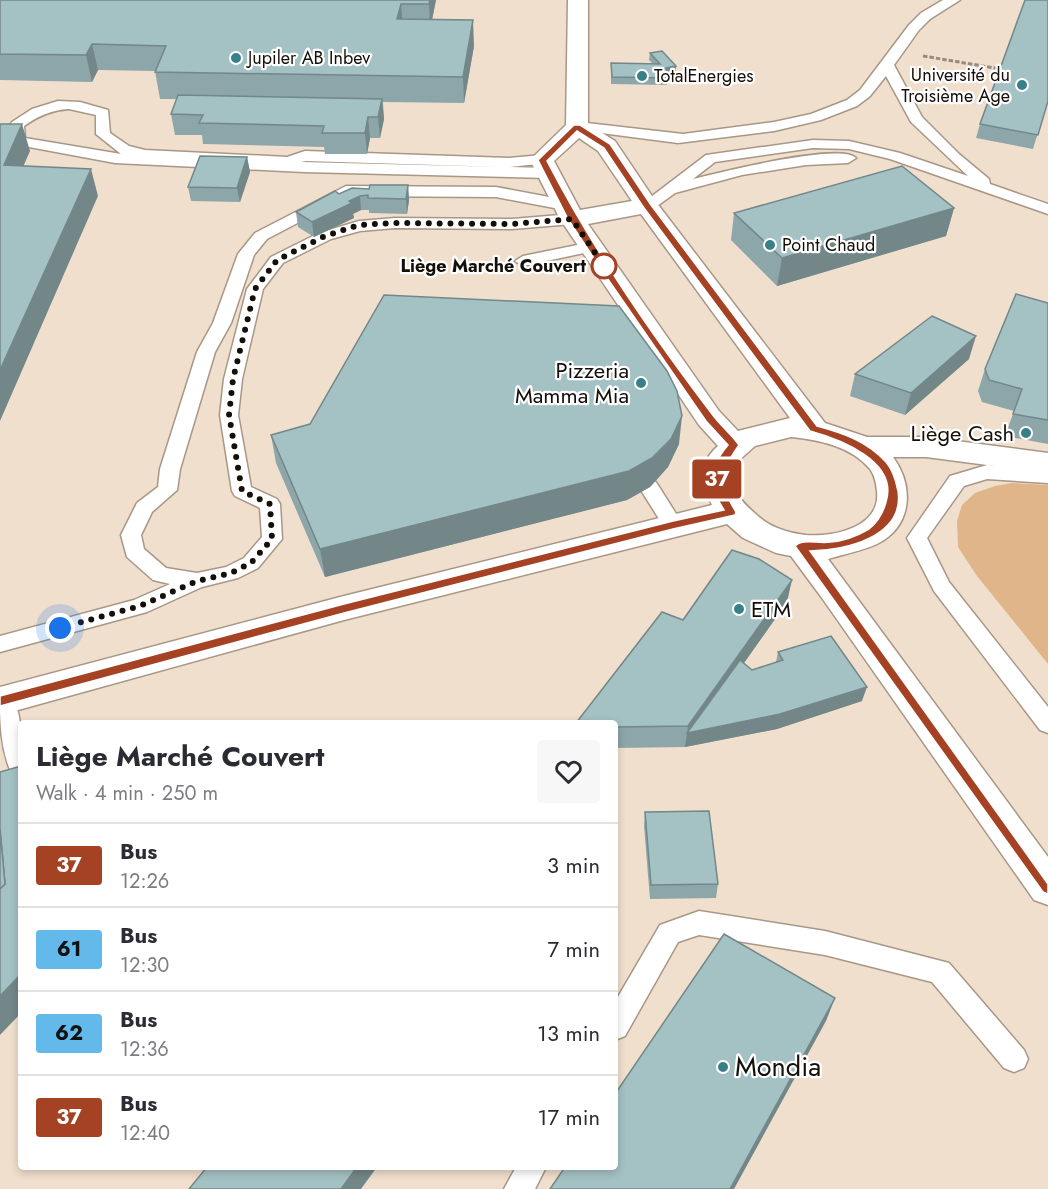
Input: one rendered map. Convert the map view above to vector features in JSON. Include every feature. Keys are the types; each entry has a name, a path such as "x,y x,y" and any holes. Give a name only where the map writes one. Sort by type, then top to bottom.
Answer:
{"street":[{"path":"578,0 577,126 545,167 568,212 691,408 734,445"},
{"path":"577,126 607,146 647,206 814,429"},
{"path":"568,212 647,206"},
{"path":"791,427 814,429 840,435 862,447 883,465 890,480 893,498 888,516 874,531 854,542 828,547 800,546 773,540 749,528 731,512 720,495 717,477 722,460 734,445 769,429 791,427"},
{"path":"862,447 926,447 1048,463"},
{"path":"2,700 344,608 731,512"},
{"path":"800,546 834,589 1048,888"}],"lane":[{"path":"577,126 675,139 782,125 830,114 863,96 888,67 896,51 916,24 942,4 954,0"},
{"path":"888,67 915,119 954,157 997,193"},
{"path":"85,105 103,113 103,134 123,150 145,154 288,162 305,156 545,167 304,167 115,158 18,141 17,125 33,112 53,106 85,105"},
{"path":"647,206 670,189 742,171 806,160 840,157 997,193 1048,209"},
{"path":"197,581 160,575 134,552 131,535 144,508 167,490 170,469 206,352 222,323 246,254 261,236 346,191 496,192 568,212"},
{"path":"0,644 140,606 197,581 231,573 251,563 272,539 270,504 242,491 229,415 233,379 255,289 277,260 325,236 359,225 512,224 568,212"},
{"path":"523,261 592,247"},
{"path":"1048,476 987,472 957,481 917,538 941,586 1048,724"},
{"path":"650,486 673,525"},
{"path":"2,700 18,759"},
{"path":"618,1022 669,933 699,923 825,943 940,972 1014,1059"},
{"path":"519,1189 530,1170"}],"path":[{"path":"896,51 1001,69"}],"shaded area":[{"path":"1012,483 1048,485 1048,664 977,576 958,547 957,521 962,505 975,493"}],"building":[{"name":"Jupiler AB Inbev","path":"0,0 430,0 429,4 401,4 397,19 473,20 463,77 155,72 166,46 92,44 86,55 0,54"},
{"name":"Université du Troisième Age","path":"1025,0 1048,0 1048,101 1038,135 980,124"},
{"path":"662,51 676,66 666,68 668,78 612,77 611,63 660,64 650,53"},
{"path":"178,95 382,99 378,117 368,117 365,133 322,133 324,126 199,123 203,115 171,114"},
{"path":"0,124 22,124 4,165 91,169 0,370"},
{"path":"200,156 247,157 237,188 188,187"},
{"path":"902,166 954,208 782,258 734,213"},
{"path":"370,185 408,185 406,199 360,196 349,201 352,203 312,222 296,212 335,191 339,194 352,188 369,189"},
{"path":"1016,294 1048,303 1048,420 1013,414 1022,389 989,380 985,369"},
{"path":"384,295 619,306 667,371 677,391 682,416 671,439 652,458 629,471 320,549 271,435 310,424"},
{"path":"932,316 976,336 911,393 855,374"},
{"path":"732,550 759,559 792,580 688,726 618,727 618,720 578,720 662,612 683,620"},
{"path":"831,636 867,687 780,714 687,733 740,660 752,670 783,660 778,652"},
{"path":"18,767 18,977 0,996 0,889 5,884 0,829 0,772"},
{"path":"709,811 718,884 651,885 645,812"},
{"path":"0,829 5,884 0,889"},
{"name":"Mondia","path":"724,934 835,998 730,1189 550,1189 563,1170 618,1170 618,1090"},
{"path":"205,1170 355,1170 341,1189 189,1189"}],"bus line":[{"name":"37","path":"0,701 344,608 731,512 720,495 717,477 722,460 734,445 709,418 609,275 572,219 542,160 577,127 607,146 647,206 814,429 840,435 862,447 883,465 890,480 893,498 888,516 874,531 854,542 828,547 800,546 834,589 1048,888"}],"place":[{"name":"Jupiler AB Inbev","path":"236,58"},
{"name":"TotalEnergies","path":"642,76"},
{"name":"Université du Troisième Age","path":"1022,85"},
{"name":"Point Chaud","path":"770,245"},
{"name":"Liège Marché Couvert","path":"604,266"},
{"name":"Pizzeria Mamma Mia","path":"641,383"},
{"name":"Liège Cash","path":"1026,433"},
{"name":"ETM","path":"739,609"},
{"name":"Mondia","path":"723,1067"}],"route":[{"path":"60,628 140,606 197,581 231,573 251,563 272,539 270,504 242,491 229,415 233,379 255,289 277,260 325,236 359,225 512,224 572,219 604,266"}]}
